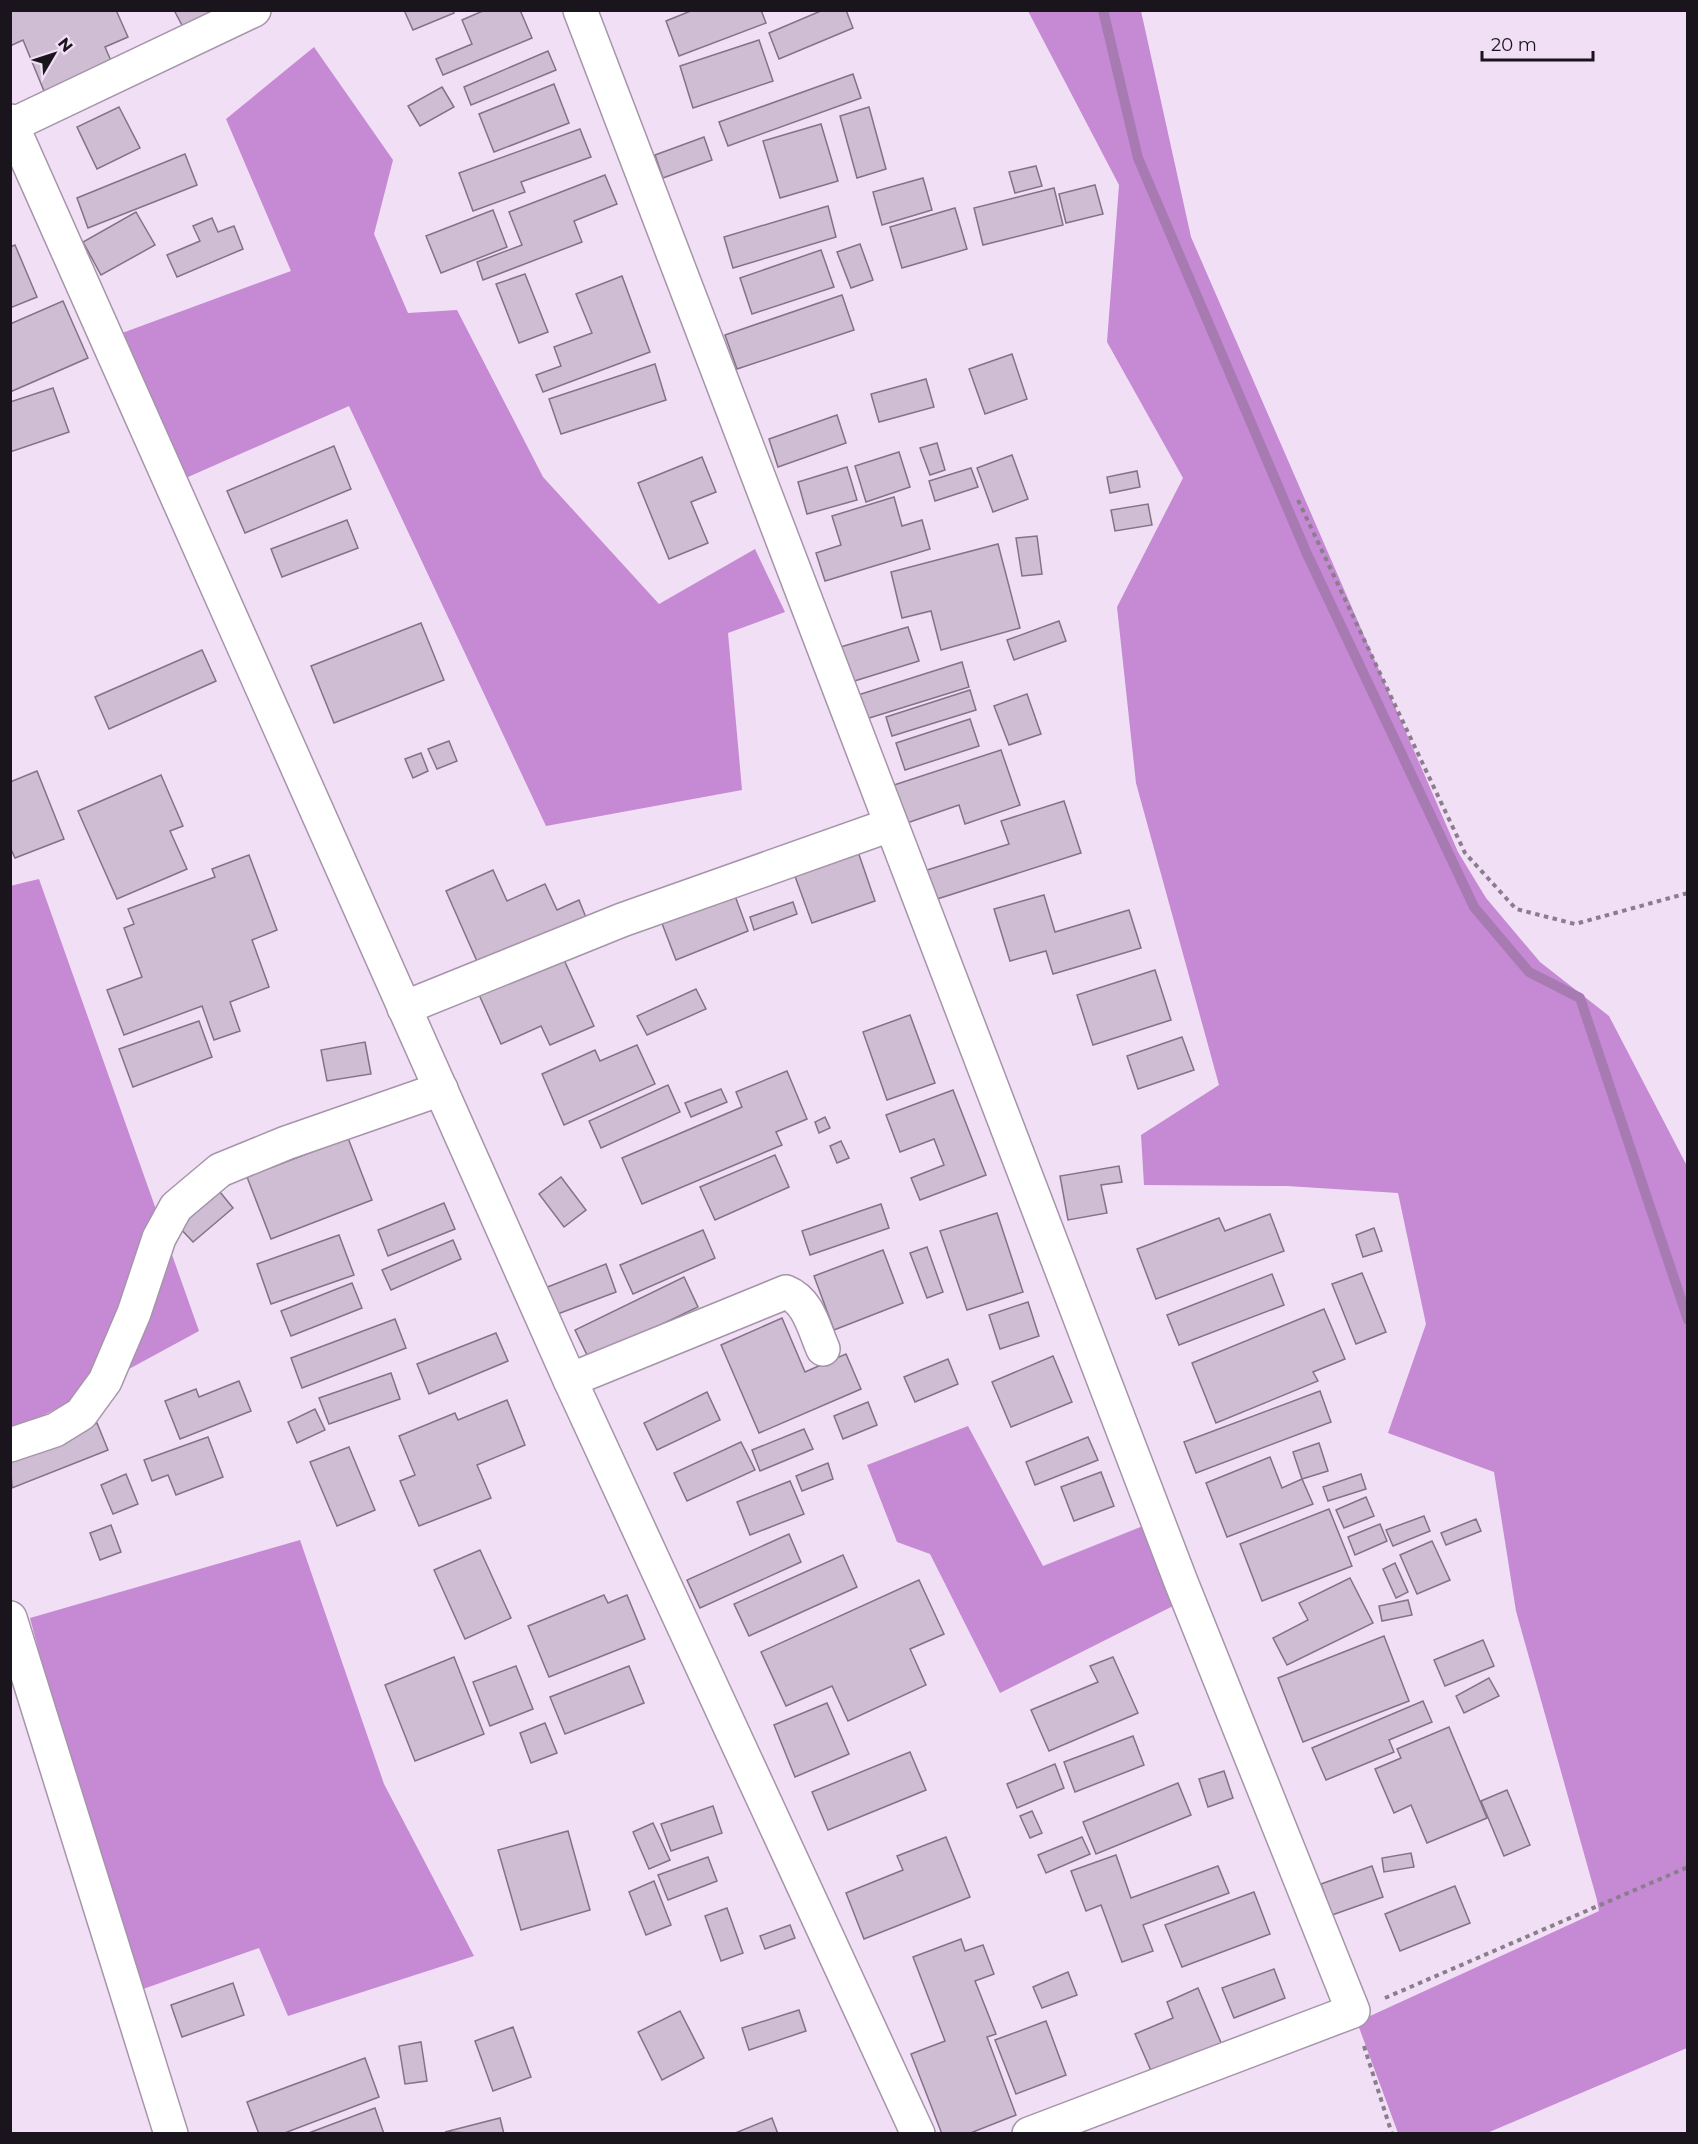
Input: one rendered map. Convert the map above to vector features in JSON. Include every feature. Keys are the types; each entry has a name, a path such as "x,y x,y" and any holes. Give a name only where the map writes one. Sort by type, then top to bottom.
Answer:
{"street":[{"path":"254,10 11,124 570,1380 918,2133"},
{"path":"580,10 1177,1571 1353,2012 1029,2133"},
{"path":"404,1008 622,920 890,825"},
{"path":"10,1445 55,1430 81,1414 105,1381 134,1313 159,1238 176,1207 220,1170 286,1143 441,1089"},
{"path":"570,1380 786,1292 804,1305 823,1349"},
{"path":"10,1618 171,2133"}],"path":[{"path":"1298,500 1465,853 1516,909 1575,924 1688,893"},
{"path":"1392,2133 1353,2012 1688,1868"}],"shaded area":[{"path":"1028,11 1141,11 1191,237 1458,852 1486,898 1540,962 1609,1016 1687,1166 1687,2048 1487,2133 1398,2133 1357,2022 1599,1911 1597,1900 1516,1611 1494,1472 1388,1433 1426,1324 1398,1193 1287,1186 1144,1185 1141,1135 1219,1085 1136,783 1117,607 1183,478 1107,342 1119,185"},
{"path":"314,47 393,160 374,234 408,313 457,310 543,477 659,604 755,549 785,612 728,633 742,790 546,826 349,406 179,481 114,336 291,271 226,119"},
{"path":"39,879 199,1331 11,1433 10,886"},
{"path":"968,1426 1043,1566 1148,1524 1179,1603 1000,1693 930,1554 897,1542 867,1465"},
{"path":"300,1540 384,1784 474,1956 288,2016 259,1948 129,1994 30,1618"}],"building":[{"path":"10,10 116,10 128,37 105,47 112,63 44,91 23,40 10,46"},
{"path":"174,10 218,10 184,29"},
{"path":"404,10 453,10 454,13 413,30"},
{"path":"485,10 520,10 532,38 443,75 436,59 472,44 462,20"},
{"path":"693,10 761,10 766,23 679,56 666,21"},
{"path":"823,10 846,10 853,28 779,59 769,33"},
{"path":"759,40 773,81 693,108 680,66"},
{"path":"548,51 556,70 471,105 464,87"},
{"path":"853,74 861,98 728,146 719,122"},
{"path":"554,84 569,123 494,152 479,114"},
{"path":"442,87 454,107 420,126 408,106"},
{"path":"119,107 140,148 97,169 77,127"},
{"path":"869,107 886,169 857,178 840,116"},
{"path":"821,124 838,181 780,198 763,141"},
{"path":"580,129 591,157 521,182 525,192 473,211 459,173"},
{"path":"704,137 712,160 663,178 655,155"},
{"path":"185,154 197,185 88,228 77,198"},
{"path":"1036,166 1042,186 1015,193 1009,172"},
{"path":"605,175 617,204 574,221 582,242 483,280 477,262 522,245 509,212"},
{"path":"923,178 932,210 882,225 873,192"},
{"path":"1095,185 1103,214 1066,223 1059,194"},
{"path":"1054,188 1063,225 983,245 974,208"},
{"path":"828,206 836,237 733,268 724,237"},
{"path":"955,208 967,249 902,268 890,227"},
{"path":"493,210 507,247 441,273 426,236"},
{"path":"136,212 155,245 101,275 83,242"},
{"path":"212,218 218,232 234,226 243,249 177,277 167,255 200,241 193,226"},
{"path":"860,244 873,280 851,288 837,252"},
{"path":"15,245 37,297 10,308 10,247"},
{"path":"821,250 834,287 752,314 740,278"},
{"path":"525,274 548,332 519,343 496,284"},
{"path":"622,276 650,352 543,392 536,375 561,366 554,347 592,333 576,294"},
{"path":"842,295 854,330 737,369 725,335"},
{"path":"63,301 88,358 10,392 10,324"},
{"path":"1012,354 1027,399 985,414 969,369"},
{"path":"655,364 666,400 561,434 549,399"},
{"path":"926,379 934,407 879,422 871,394"},
{"path":"53,388 69,432 10,452 10,402"},
{"path":"837,415 846,443 778,467 769,439"},
{"path":"937,443 945,470 930,475 920,448"},
{"path":"334,446 351,489 245,533 227,491"},
{"path":"899,452 910,487 866,502 855,466"},
{"path":"1012,455 1028,499 993,512 977,468"},
{"path":"702,457 716,492 691,502 708,543 669,559 638,483"},
{"path":"847,467 857,500 807,514 798,482"},
{"path":"971,468 978,487 935,501 929,481"},
{"path":"1137,471 1140,487 1110,493 1107,477"},
{"path":"894,497 902,526 922,520 930,549 825,581 816,553 841,545 832,516"},
{"path":"1148,504 1152,525 1115,531 1111,510"},
{"path":"347,520 358,548 282,577 271,549"},
{"path":"1037,536 1042,574 1022,576 1016,538"},
{"path":"998,544 1020,628 941,650 931,611 902,618 891,572"},
{"path":"1059,621 1066,641 1014,660 1007,640"},
{"path":"421,623 444,680 334,723 311,666"},
{"path":"908,627 919,661 848,683 837,648"},
{"path":"202,650 216,681 109,729 95,697"},
{"path":"962,662 969,687 866,719 858,695"},
{"path":"970,690 976,710 892,736 886,717"},
{"path":"1027,694 1041,734 1009,745 994,706"},
{"path":"970,719 979,746 905,770 896,743"},
{"path":"449,741 457,761 437,769 428,749"},
{"path":"1001,750 1020,805 965,824 959,805 904,824 891,786"},
{"path":"421,753 428,771 413,778 405,759"},
{"path":"37,771 64,839 15,858 10,847 10,782"},
{"path":"161,775 183,826 170,831 187,869 117,899 78,811"},
{"path":"1064,801 1081,853 934,900 924,871 1009,844 1001,821"},
{"path":"856,846 875,901 812,923 792,868"},
{"path":"249,855 277,930 252,940 269,987 230,1002 240,1031 214,1040 202,1006 124,1035 107,990 142,977 124,928 134,924 128,909 215,877 212,869"},
{"path":"493,870 507,901 545,884 557,910 579,900 587,920 480,968 446,891"},
{"path":"731,885 748,931 676,960 658,913"},
{"path":"1044,895 1055,932 1129,910 1141,948 1053,974 1046,951 1010,961 994,909"},
{"path":"793,902 797,914 754,930 750,917"},
{"path":"560,951 594,1026 550,1045 541,1026 501,1044 476,988"},
{"path":"1155,970 1171,1020 1093,1045 1077,995"},
{"path":"696,989 706,1009 647,1035 637,1016"},
{"path":"910,1015 935,1083 887,1100 863,1032"},
{"path":"199,1021 212,1057 133,1087 119,1049"},
{"path":"1182,1037 1194,1070 1138,1089 1127,1056"},
{"path":"365,1042 371,1074 327,1081 321,1050"},
{"path":"637,1045 655,1084 564,1125 542,1074 595,1050 600,1061"},
{"path":"787,1071 807,1119 776,1132 782,1145 642,1204 622,1158 742,1107 736,1092"},
{"path":"668,1085 680,1112 601,1148 589,1121"},
{"path":"721,1089 727,1102 691,1117 685,1103"},
{"path":"953,1090 986,1175 920,1200 911,1178 944,1165 934,1139 900,1152 886,1115"},
{"path":"825,1117 830,1128 819,1133 815,1122"},
{"path":"348,1138 372,1200 271,1239 247,1177"},
{"path":"841,1141 849,1158 837,1163 830,1146"},
{"path":"775,1155 789,1187 715,1220 700,1187"},
{"path":"1119,1166 1122,1182 1101,1185 1107,1213 1068,1220 1060,1176"},
{"path":"561,1177 586,1210 564,1227 539,1194"},
{"path":"220,1192 233,1208 193,1242 179,1227"},
{"path":"444,1203 455,1229 388,1256 378,1230"},
{"path":"881,1204 889,1228 810,1255 802,1231"},
{"path":"997,1213 1023,1292 967,1310 940,1231"},
{"path":"1270,1214 1284,1251 1156,1299 1137,1249 1219,1218 1225,1231"},
{"path":"1374,1228 1382,1251 1363,1257 1356,1235"},
{"path":"703,1230 715,1258 633,1294 620,1265"},
{"path":"339,1235 354,1275 271,1304 257,1264"},
{"path":"453,1240 461,1259 391,1290 382,1270"},
{"path":"927,1247 943,1292 927,1298 910,1253"},
{"path":"883,1250 903,1303 834,1330 814,1276"},
{"path":"606,1264 616,1292 555,1315 545,1288"},
{"path":"1362,1273 1386,1332 1356,1344 1332,1284"},
{"path":"1272,1274 1284,1305 1179,1345 1167,1315"},
{"path":"684,1277 698,1307 589,1359 575,1330"},
{"path":"352,1283 362,1308 291,1336 281,1311"},
{"path":"1028,1302 1039,1336 1000,1349 989,1315"},
{"path":"1324,1309 1345,1359 1313,1372 1318,1381 1216,1423 1192,1363"},
{"path":"782,1318 805,1372 846,1354 861,1389 759,1433 721,1345"},
{"path":"395,1319 406,1348 302,1388 291,1358"},
{"path":"496,1333 508,1361 429,1394 417,1364"},
{"path":"1053,1356 1072,1402 1011,1427 992,1382"},
{"path":"948,1359 958,1384 915,1402 904,1377"},
{"path":"391,1373 400,1399 329,1424 319,1398"},
{"path":"239,1381 251,1411 180,1439 165,1401 196,1389 199,1397"},
{"path":"1320,1391 1331,1422 1196,1473 1184,1442"},
{"path":"707,1392 720,1420 657,1450 644,1423"},
{"path":"507,1400 525,1445 477,1465 491,1498 419,1526 400,1481 415,1475 399,1436 455,1413 458,1420"},
{"path":"868,1402 877,1425 843,1439 834,1416"},
{"path":"315,1409 325,1430 297,1443 288,1422"},
{"path":"97,1423 108,1450 12,1488 10,1458"},
{"path":"804,1429 813,1449 760,1471 752,1450"},
{"path":"208,1437 223,1477 176,1495 168,1475 152,1481 144,1460"},
{"path":"1088,1437 1098,1460 1035,1485 1026,1462"},
{"path":"741,1442 755,1470 687,1501 674,1473"},
{"path":"1319,1443 1328,1471 1302,1479 1293,1452"},
{"path":"349,1447 375,1510 337,1526 310,1462"},
{"path":"1270,1457 1282,1488 1302,1479 1313,1504 1227,1537 1206,1483"},
{"path":"828,1463 833,1479 802,1491 796,1476"},
{"path":"1101,1472 1114,1506 1074,1521 1061,1487"},
{"path":"126,1474 138,1504 113,1514 101,1485"},
{"path":"1361,1474 1366,1489 1328,1501 1323,1487"},
{"path":"790,1481 804,1514 750,1535 737,1502"},
{"path":"1366,1497 1374,1516 1344,1528 1336,1510"},
{"path":"1329,1509 1352,1566 1262,1601 1240,1544"},
{"path":"1424,1516 1430,1531 1393,1546 1386,1530"},
{"path":"1476,1519 1481,1531 1446,1545 1441,1533"},
{"path":"1380,1524 1387,1541 1355,1555 1348,1537"},
{"path":"111,1525 121,1552 100,1560 90,1533"},
{"path":"789,1534 801,1562 700,1608 687,1580"},
{"path":"1432,1541 1450,1580 1417,1594 1400,1555"},
{"path":"480,1550 511,1618 465,1639 434,1570"},
{"path":"843,1555 857,1587 749,1636 734,1604"},
{"path":"1395,1563 1408,1592 1396,1598 1383,1569"},
{"path":"1350,1578 1373,1623 1287,1665 1273,1638 1308,1620 1299,1603"},
{"path":"919,1580 944,1634 910,1649 926,1685 848,1721 832,1686 786,1706 761,1652"},
{"path":"604,1595 608,1603 627,1595 645,1639 549,1677 528,1626"},
{"path":"1408,1600 1412,1615 1382,1621 1379,1606"},
{"path":"1384,1636 1409,1701 1303,1742 1278,1678"},
{"path":"1483,1640 1494,1666 1445,1686 1434,1660"},
{"path":"454,1657 484,1734 415,1761 385,1685"},
{"path":"1113,1657 1138,1713 1049,1751 1031,1710 1098,1682 1090,1666"},
{"path":"516,1666 533,1709 490,1726 473,1682"},
{"path":"629,1666 644,1703 565,1734 550,1697"},
{"path":"1489,1678 1499,1696 1464,1713 1456,1696"},
{"path":"1423,1701 1432,1722 1389,1740 1394,1752 1326,1780 1312,1748"},
{"path":"827,1703 849,1754 795,1777 774,1725"},
{"path":"545,1723 557,1753 531,1763 520,1733"},
{"path":"1449,1727 1487,1818 1427,1843 1411,1805 1394,1813 1375,1769 1401,1758 1397,1749"},
{"path":"1133,1736 1144,1765 1075,1792 1064,1762"},
{"path":"910,1752 926,1790 828,1830 812,1792"},
{"path":"1055,1764 1064,1788 1017,1808 1007,1784"},
{"path":"1224,1771 1233,1798 1208,1807 1199,1779"},
{"path":"1178,1783 1191,1815 1096,1854 1083,1822"},
{"path":"1507,1790 1530,1845 1504,1856 1481,1801"},
{"path":"713,1806 722,1833 671,1851 661,1824"},
{"path":"1032,1811 1042,1833 1030,1838 1020,1816"},
{"path":"653,1823 670,1860 649,1869 633,1832"},
{"path":"568,1831 590,1910 521,1930 498,1850"},
{"path":"946,1837 970,1897 864,1939 846,1893 903,1870 897,1856"},
{"path":"1082,1837 1090,1854 1046,1873 1038,1855"},
{"path":"1411,1853 1414,1867 1384,1872 1382,1858"},
{"path":"1116,1855 1131,1898 1218,1866 1229,1893 1143,1925 1153,1951 1122,1962 1101,1905 1086,1911 1071,1871"},
{"path":"708,1857 717,1881 668,1900 658,1875"},
{"path":"1372,1866 1383,1897 1332,1915 1321,1884"},
{"path":"654,1881 671,1925 646,1935 629,1892"},
{"path":"1455,1886 1470,1923 1400,1951 1385,1914"},
{"path":"1254,1892 1270,1934 1182,1967 1165,1925"},
{"path":"727,1908 743,1953 721,1961 705,1916"},
{"path":"790,1925 795,1938 765,1949 760,1936"},
{"path":"961,1939 965,1951 983,1945 994,1974 975,1981 996,2034 987,2037 1016,2115 968,2134 942,2134 911,2054 945,2041 913,1957"},
{"path":"1274,1969 1285,1998 1234,2018 1222,1988"},
{"path":"1068,1972 1077,1995 1042,2008 1033,1987"},
{"path":"233,1983 244,2015 182,2037 171,2005"},
{"path":"1198,1988 1222,2045 1152,2073 1135,2034 1173,2018 1167,2002"},
{"path":"799,2010 806,2031 749,2050 742,2028"},
{"path":"680,2011 704,2058 662,2080 638,2032"},
{"path":"1046,2021 1066,2075 1016,2094 995,2040"},
{"path":"513,2027 531,2077 493,2091 475,2041"},
{"path":"421,2042 427,2081 405,2084 399,2046"},
{"path":"365,2058 379,2097 282,2134 259,2134 247,2102"},
{"path":"375,2108 384,2134 306,2134"},
{"path":"500,2118 504,2134 445,2132"},
{"path":"772,2118 778,2134 733,2134"}],"waterway":[{"path":"1103,10 1138,158 1307,554 1474,907 1529,972 1580,998 1688,1320"}]}
